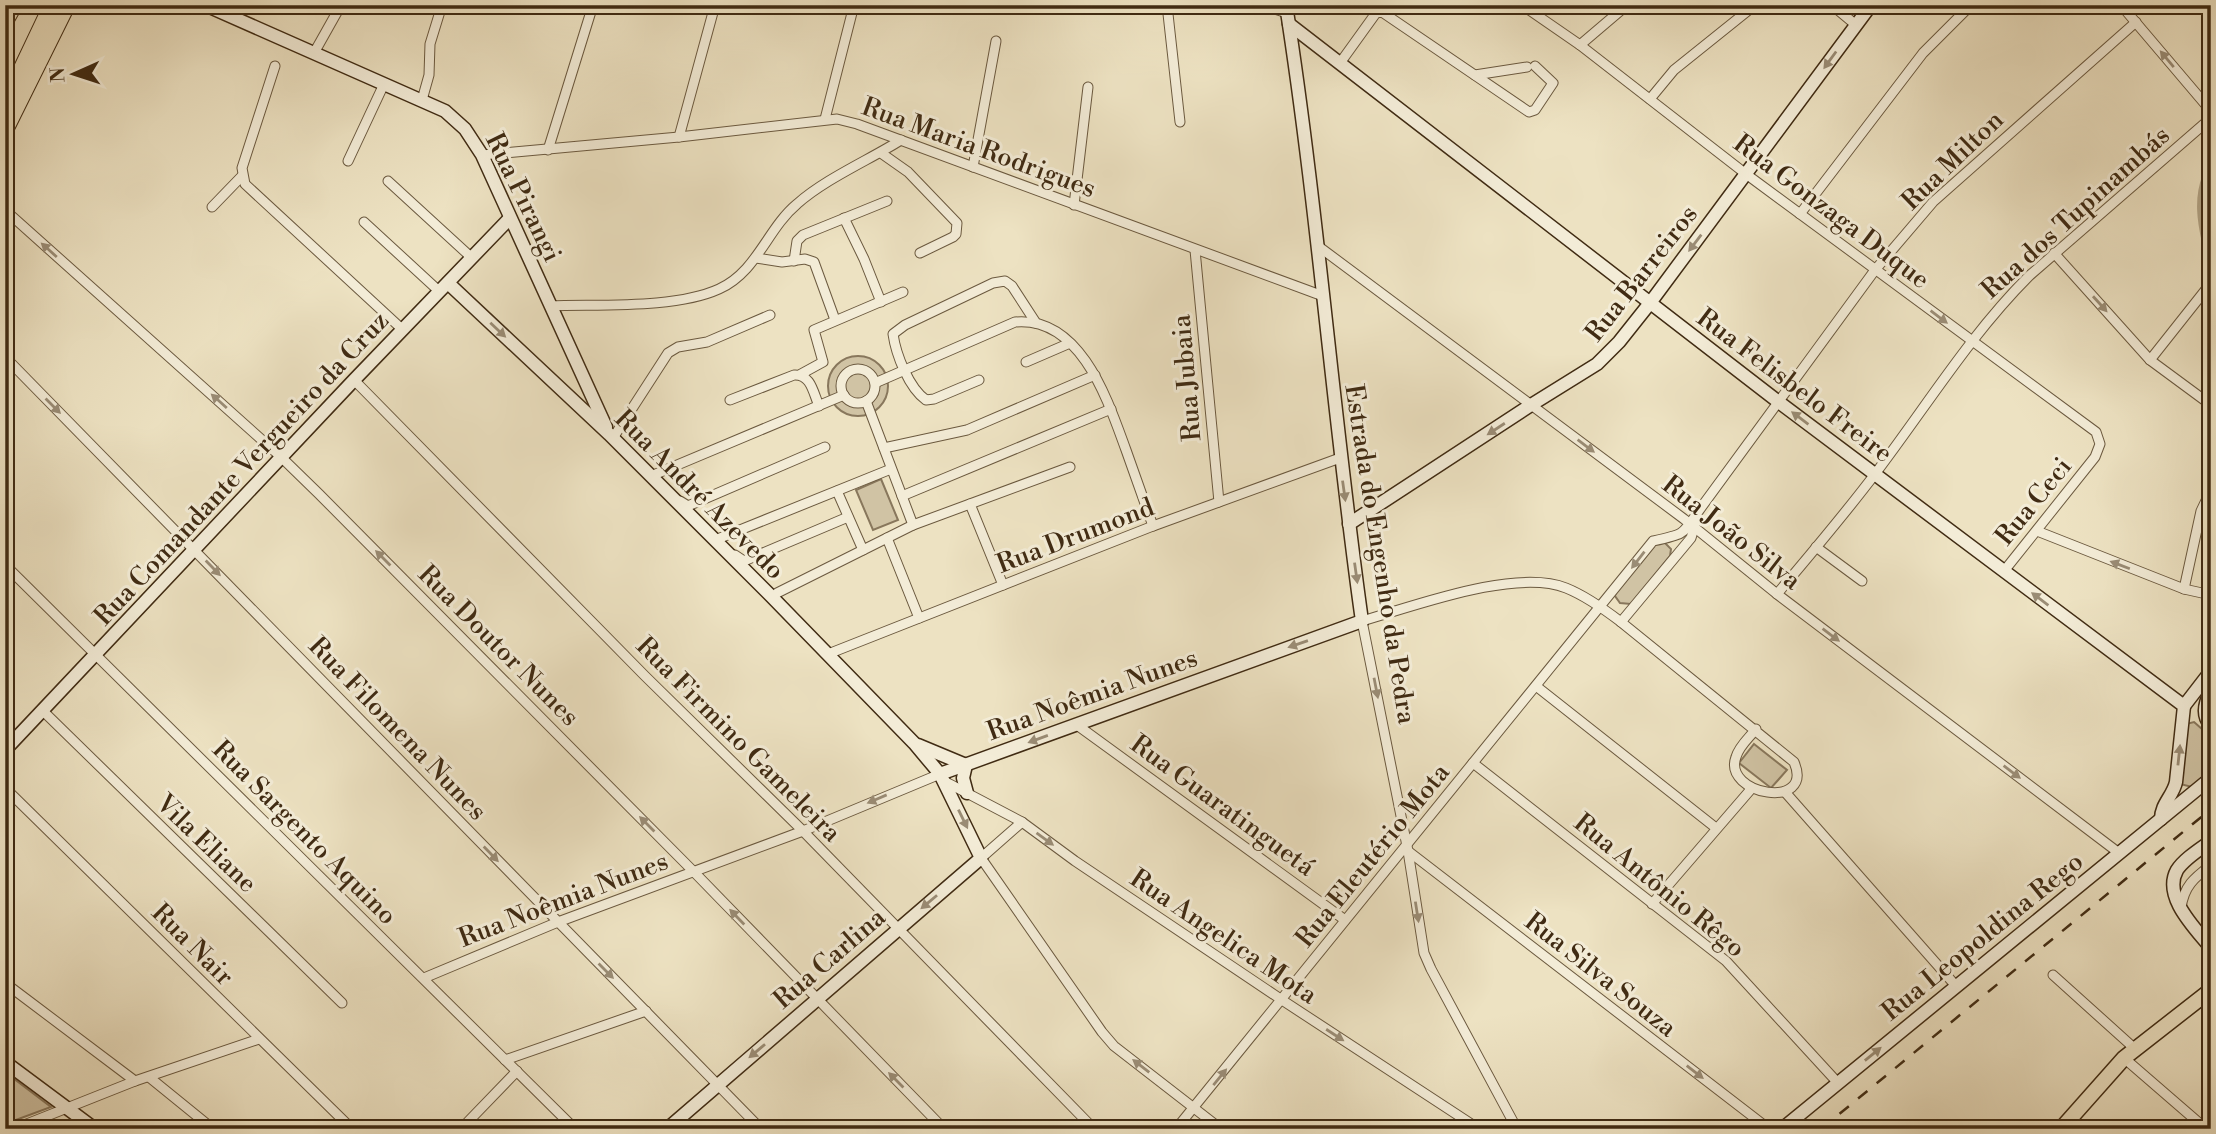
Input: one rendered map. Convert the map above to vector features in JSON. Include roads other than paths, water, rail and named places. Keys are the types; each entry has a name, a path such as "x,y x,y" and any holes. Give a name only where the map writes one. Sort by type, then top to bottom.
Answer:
{"highway":[{"path":"5,21 14,5"},
{"path":"5,104 52,5"},
{"path":"5,130 67,5"}],"main road":[{"path":"2062,1129 2129,1053 2211,990"}],"street":[{"name":"Rua Pirangi","path":"205,5 422,100 456,119 475,141 482,155 611,436"},
{"path":"314,53 341,5"},
{"path":"422,100 429,75 430,44 442,5"},
{"path":"548,150 593,5"},
{"path":"679,137 715,5"},
{"path":"825,119 854,5"},
{"path":"1167,5 1180,122"},
{"path":"1262,5 1287,14"},
{"name":"Rua Gonzaga Duque","path":"1522,5 1580,45 1746,174 2096,432 2100,444 2095,457"},
{"path":"1580,45 1628,5"},
{"path":"1650,99 1674,70 1755,5"},
{"path":"1832,5 1856,25"},
{"name":"Rua Barreiros","path":"1349,524 1597,364 1619,342 1650,303 1871,5"},
{"path":"1800,214 1923,53 1971,5"},
{"path":"2121,5 2211,111"},
{"path":"1340,63 1376,13 1382,12 1527,111 1532,111 1553,83 1531,66 1475,75"},
{"name":"Rua Felisbelo Freire","path":"1287,14 1340,63 1650,303 2184,706"},
{"name":"Estrada do Engenho da Pedra","path":"1287,14 1318,246 1340,458 1363,621 1408,848 1424,953 1517,1129"},
{"name":"Rua Milton","path":"1621,622 1675,557 1692,526 1875,270 1933,202 2136,22"},
{"path":"973,167 996,41"},
{"path":"275,66 242,168 242,176 249,189 403,330"},
{"path":"348,161 384,84"},
{"path":"1074,205 1088,87"},
{"name":"Rua dos Tupinambás","path":"1777,594 1875,475 1971,341 2007,298 2054,253 2211,118"},
{"name":"Rua Maria Rodrigues","path":"482,155 679,137 825,119 847,121 1322,296"},
{"path":"550,306 658,302 701,295 730,284 756,258 781,219 797,203 901,140"},
{"path":"881,153 908,172 957,223 956,234 920,253"},
{"path":"212,207 242,176"},
{"path":"388,181 472,258"},
{"path":"794,261 800,237 887,201"},
{"name":"Rua Doutor Nunes","path":"5,210 281,457 695,873 944,1129"},
{"name":"Rua Comandante Vergueiro da Cruz","path":"5,750 510,218"},
{"path":"844,218 881,302"},
{"path":"364,222 444,287"},
{"name":"Rua João Silva","path":"1318,246 1692,526 1777,594 2119,853"},
{"name":"Rua Jubaia","path":"1195,250 1219,502"},
{"path":"2054,253 2150,360 2211,405"},
{"path":"756,258 782,262 805,259 814,262 834,317"},
{"path":"979,380 926,400 918,394 905,369 893,334 905,325 993,284 1008,281 1036,323"},
{"path":"2150,360 2211,283"},
{"name":"Rua André Azevedo","path":"444,287 653,475 914,743 942,777 981,858"},
{"path":"730,400 793,374 801,374 823,362 814,330 903,292"},
{"path":"611,436 673,349 707,342 770,315"},
{"path":"875,383 1003,326 1027,321 1052,330 1070,343 1095,375 1111,410 1153,526"},
{"path":"1026,362 1070,343"},
{"name":"Rua Filomena Nunes","path":"5,357 761,1129"},
{"path":"851,370 865,370 875,383 874,392 866,401 855,403 844,396 841,384 851,370"},
{"path":"801,374 808,379 818,406"},
{"path":"884,448 967,430 1095,375"},
{"name":"Rua Firmino Gameleira","path":"354,380 635,666 803,831 1094,1129"},
{"path":"825,447 688,506 653,475 844,396"},
{"path":"866,401 913,525"},
{"path":"902,496 1111,410"},
{"name":"Rua Ceci","path":"2004,571 2095,457"},
{"name":"Rua Drumond","path":"828,654 1153,526 1340,458"},
{"path":"777,593 913,525 1070,467"},
{"path":"848,517 744,561 738,559 717,538 891,469"},
{"path":"2184,589 2200,511 2211,490"},
{"path":"837,491 863,550"},
{"path":"970,504 1003,585"},
{"name":"Rua Eleutério Mota","path":"1176,1129 1345,920 1408,848 1473,762 1653,541 1668,538 1692,526"},
{"path":"2036,531 2184,589 2211,595"},
{"path":"887,538 919,618"},
{"path":"1668,538 1675,549 1675,557"},
{"path":"1816,547 1862,581"},
{"name":"Rua Sargento Aquino","path":"5,565 575,1129"},
{"name":"Rua Noêmia Nunes","path":"424,978 558,922 695,873 942,777 966,765 1363,621 1492,586 1522,582 1545,583 1565,588 1601,607 1756,729"},
{"path":"2161,819 2162,807 2174,790 2176,782 2184,706 2211,671"},
{"path":"1536,687 1716,828"},
{"path":"2211,691 2204,707 2205,718 2211,726"},
{"name":"Vila Eliane","path":"43,711 342,1003"},
{"name":"Rua Guaratinguetá","path":"1077,725 1345,920"},
{"path":"1756,729 1794,761 1797,774 1794,783 1785,792 1767,793 1752,788 1738,776 1734,765 1742,746 1756,729"},
{"name":"Rua André Azevedo","path":"914,743 966,765"},
{"name":"Rua Antônio Rêgo","path":"1473,762 1726,961 1838,1083"},
{"path":"966,765 963,778 967,793"},
{"name":"Rua Angelica Mota","path":"942,777 1022,822 1086,869 1479,1129"},
{"name":"Rua Leopoldina Rego","path":"1782,1129 2211,778"},
{"name":"Rua Nair","path":"5,788 352,1129"},
{"path":"1652,904 1752,788"},
{"path":"1785,792 1956,986"},
{"name":"Rua Carlina","path":"667,1129 1022,822"},
{"path":"2211,841 2178,869 2175,885 2181,908 2211,948"},
{"name":"Rua Silva Souza","path":"1408,848 1769,1129"},
{"path":"981,858 1114,1046 1221,1129"},
{"path":"2181,908 2189,883 2211,865"},
{"path":"2053,975 2206,1129"},
{"path":"5,983 135,1082"},
{"path":"505,1060 646,1011"},
{"path":"14,1129 135,1082 259,1039"},
{"path":"5,1062 95,1129"},
{"path":"461,1129 517,1071"},
{"path":"149,1077 214,1129"}],"waterway":[{"path":"2211,178 2206,210 2211,242"}],"railway":[{"path":"1821,1129 2211,809"}]}
